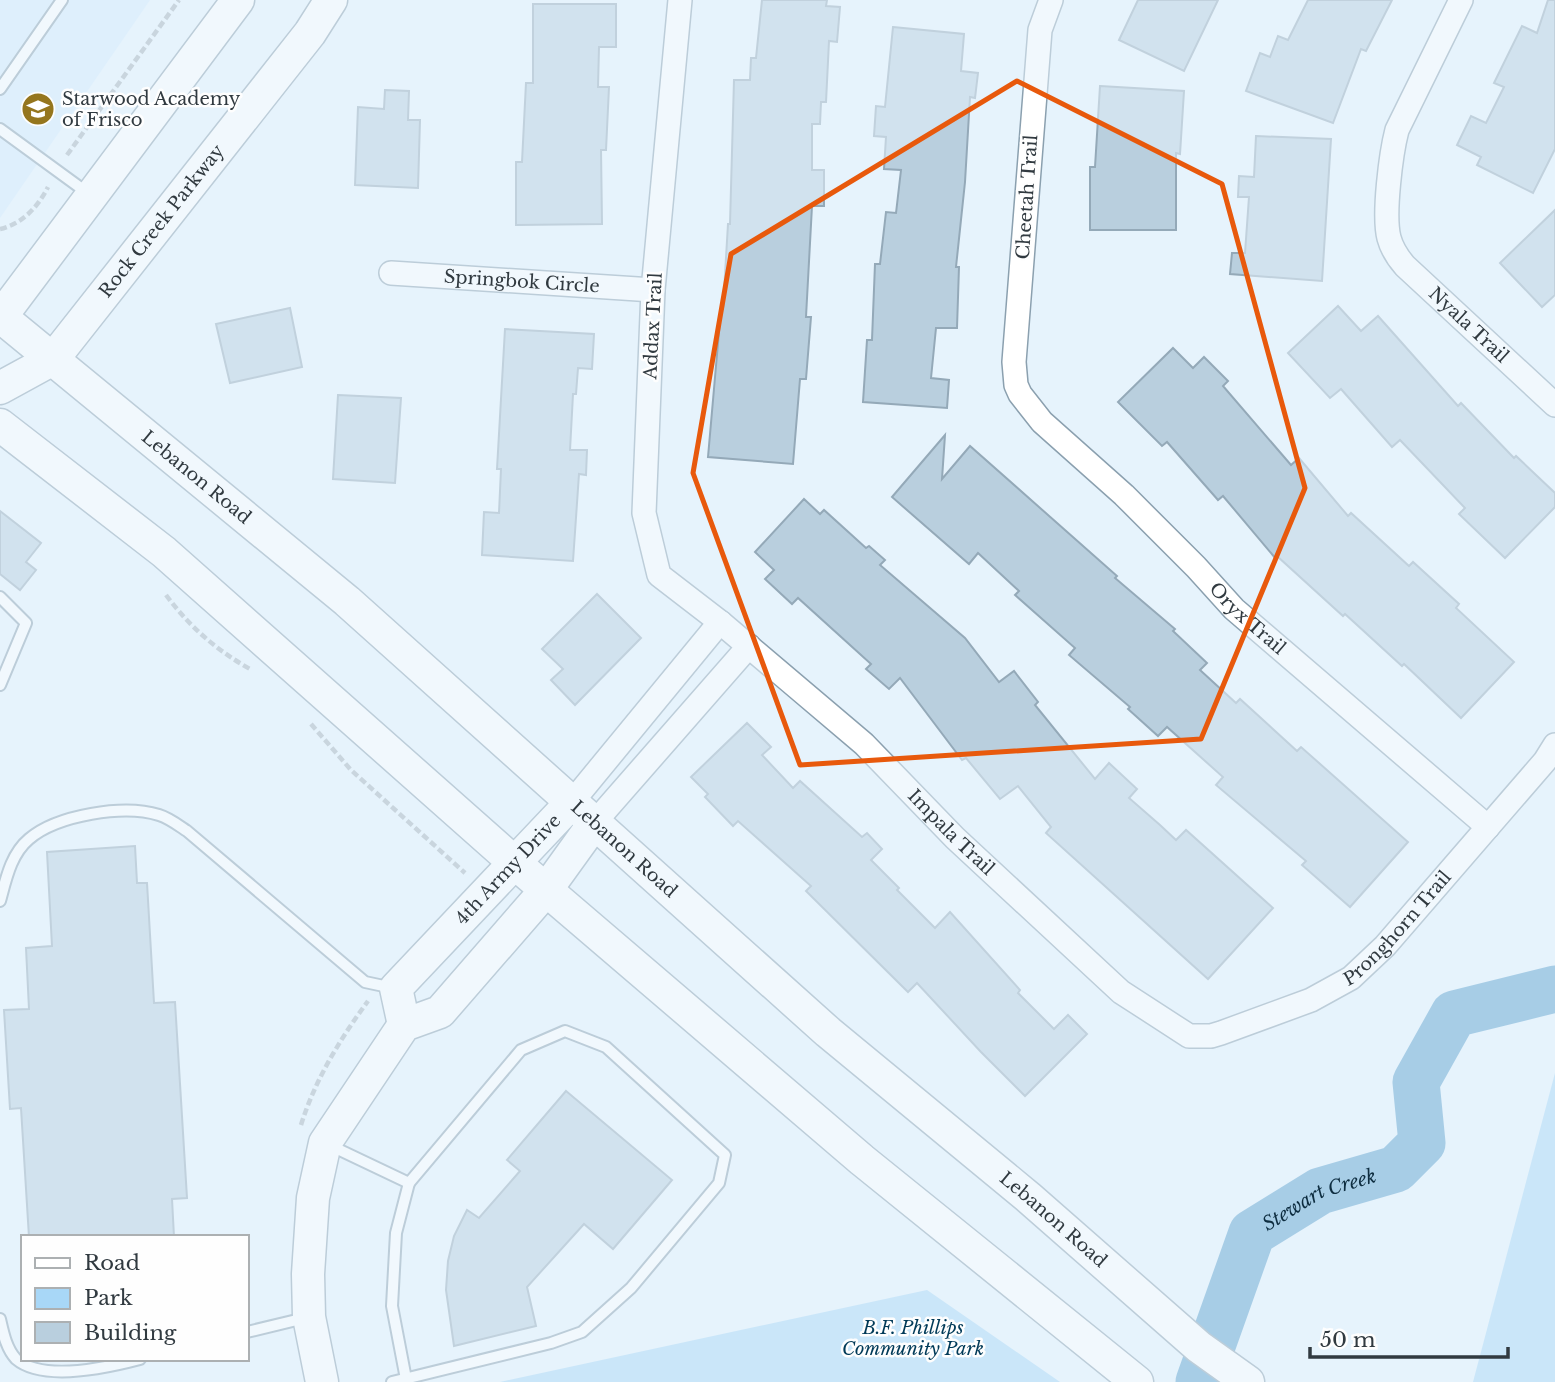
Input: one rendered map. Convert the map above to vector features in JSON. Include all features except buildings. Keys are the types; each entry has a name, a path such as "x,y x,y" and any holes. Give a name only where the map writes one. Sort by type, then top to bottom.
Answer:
{"main road":[{"path":"0,317 238,0"},
{"name":"Rock Creek Parkway","path":"0,388 54,359 310,33 331,0"},
{"name":"Lebanon Road","path":"0,317 347,601 828,1032 1028,1197 1199,1347 1248,1382"},
{"path":"0,425 164,552 546,890 852,1151 1137,1382"},
{"name":"4th Army Drive","path":"388,987 516,864 584,812"},
{"name":"4th Army Drive","path":"404,1025 440,1012 546,890 584,812"},
{"path":"323,1382 309,1317 312,1135 404,1025 388,987"}],"street":[{"name":"Addax Trail","path":"680,0 653,290 644,513 659,575 720,622"},
{"name":"Cheetah Trail","path":"1020,394 1016,385 1014,362 1042,21 1051,0"},
{"name":"Nyala Trail","path":"1461,0 1397,130 1387,219 1389,238 1393,250 1405,266 1555,405"},
{"name":"Springbok Circle","path":"391,273 653,290"},
{"name":"Oryx Trail","path":"1020,394 1042,422 1124,495 1234,609 1488,827"},
{"name":"Impala Trail","path":"720,622 864,744 955,838 1121,992 1189,1035"},
{"name":"4th Army Drive","path":"584,812 720,622"},
{"name":"4th Army Drive","path":"584,812 749,646"},
{"name":"Pronghorn Trail","path":"1189,1035 1200,1037 1221,1033 1311,1000 1351,978 1385,946 1545,761 1555,745"}],"lane":[{"path":"0,89 62,0"},
{"path":"0,129 91,196"},
{"path":"0,597 26,623 0,685"},
{"path":"0,901 10,866 28,840 50,825 85,816 136,810 161,816 187,831 365,982 388,987"},
{"path":"392,1382 406,1379 551,1343 582,1332 631,1288 719,1183 725,1155 606,1047 565,1031 521,1050 409,1183 396,1233 392,1306 406,1379"},
{"path":"312,1135 409,1183"},
{"path":"248,1332 309,1317"},
{"path":"0,1319 6,1342 16,1359 34,1372 62,1375 133,1361"}],"path":[{"path":"0,229 16,225 42,198 57,171 179,0"},
{"path":"159,586 184,619 223,654 256,673"},
{"path":"308,720 352,770 467,875"},
{"path":"312,1135 308,1102 342,1035 388,987"}],"highlighted area":[{"path":"1017,81 1222,184 1305,488 1201,739 800,765 693,473 731,254"}],"shaded area":[{"name":"Starwood Academy of Frisco","path":"0,0 150,0 0,218"}],"green space":[{"path":"1555,1073 1555,1382 1473,1382"},
{"name":"B.F. Phillips Community Park","path":"927,1290 1060,1382 500,1382"}],"waterway":[{"name":"Stewart Creek","path":"1199,1382 1252,1233 1320,1191 1396,1169 1422,1143 1416,1082 1454,1014 1555,989"}],"place":[{"name":"Starwood Academy of Frisco","path":"38,109"}]}
